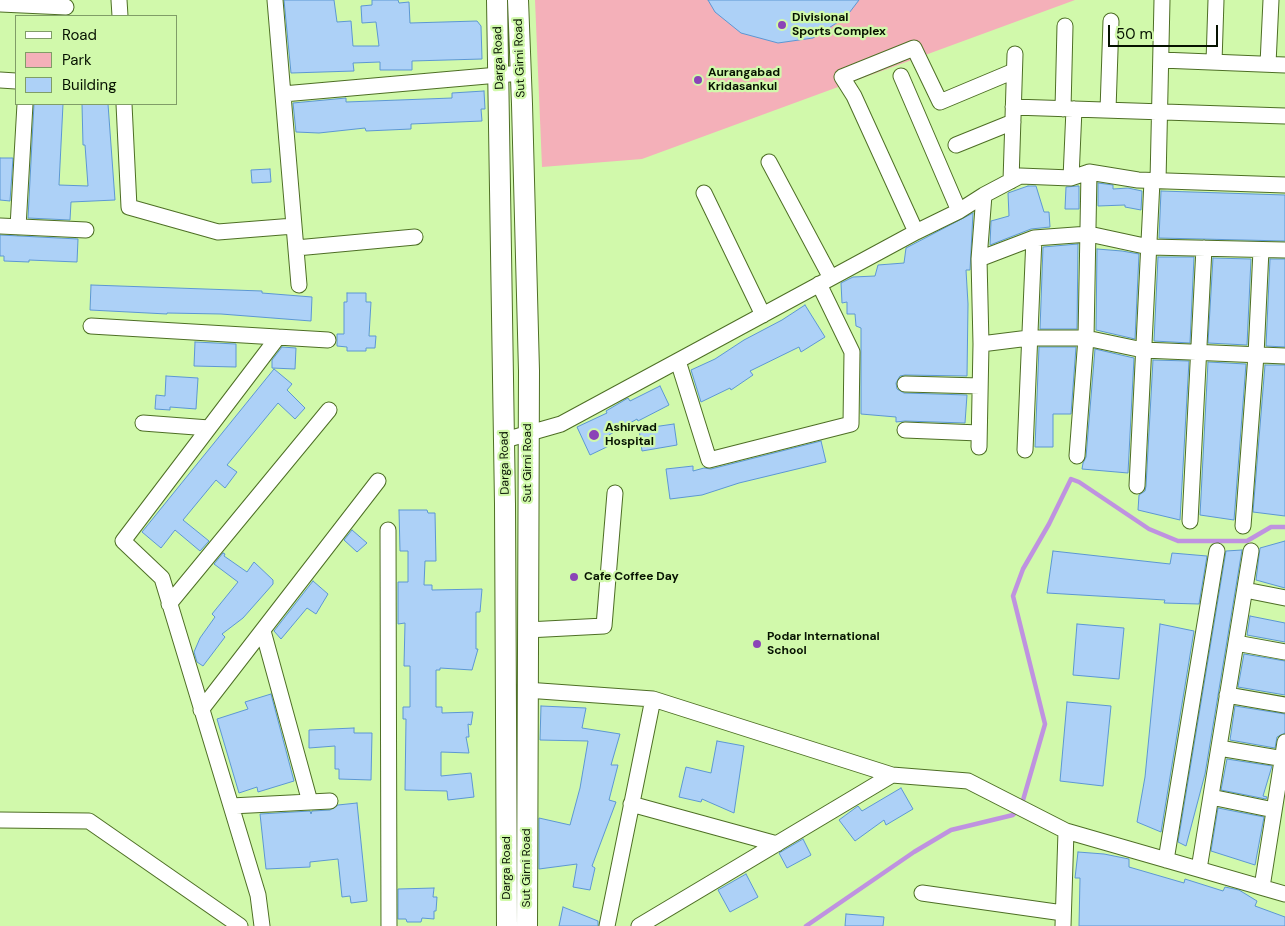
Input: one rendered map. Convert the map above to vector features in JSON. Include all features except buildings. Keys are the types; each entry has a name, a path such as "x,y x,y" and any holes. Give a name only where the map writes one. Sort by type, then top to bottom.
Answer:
{"main road":[{"name":"Darga Road","path":"497,0 500,75 505,440 507,926"},
{"name":"Sut Girni Road","path":"518,0 529,371 526,690 527,926"}],"street":[{"path":"119,0 120,15"},
{"path":"275,0 299,285"},
{"path":"1136,486 1149,246 1160,112 1162,0"},
{"path":"1214,62 1216,0"},
{"path":"1268,64 1271,0"},
{"path":"0,4 66,7"},
{"path":"1108,110 1111,21"},
{"path":"1065,26 1071,178"},
{"path":"916,232 854,96 842,76 914,48 940,102 1014,70"},
{"path":"1011,181 1014,54"},
{"path":"1161,60 1285,65"},
{"path":"283,94 521,73"},
{"path":"901,76 959,212"},
{"path":"0,80 15,81"},
{"path":"18,227 25,105"},
{"path":"124,105 129,206 218,232 294,226"},
{"path":"956,146 1013,115 1069,109 1285,116"},
{"path":"678,361 709,460 851,424 852,352 825,281 769,162"},
{"path":"505,440 561,424 916,232 959,212 1020,176 1071,178 1089,172 1138,180 1285,185"},
{"path":"1077,456 1086,338 1089,172"},
{"path":"704,193 763,315"},
{"path":"905,430 979,440 981,344 979,259 984,196"},
{"path":"0,226 86,230"},
{"path":"979,259 1034,238 1089,234 1149,246 1285,250"},
{"path":"296,248 415,237"},
{"path":"1025,450 1028,338 1034,238"},
{"path":"1190,521 1204,248"},
{"path":"1243,526 1256,355 1261,250"},
{"path":"91,326 328,340"},
{"path":"262,926 258,895 162,578 123,541 278,338"},
{"path":"981,344 1028,338 1086,338 1144,350 1285,356"},
{"path":"904,384 980,386"},
{"path":"169,604 329,410"},
{"path":"143,423 209,428"},
{"path":"202,710 378,481"},
{"path":"527,630 604,626 615,493"},
{"path":"388,530 389,926"},
{"path":"1166,860 1217,551"},
{"path":"1199,869 1251,551"},
{"path":"1244,590 1285,598"},
{"path":"263,630 310,802"},
{"path":"1236,644 1285,652"},
{"path":"526,690 653,699 892,775 968,781 1066,831 1285,894"},
{"path":"1228,694 1285,705"},
{"path":"607,926 653,699"},
{"path":"1262,887 1284,759 1285,742"},
{"path":"1219,748 1284,759"},
{"path":"639,926 892,775"},
{"path":"1211,797 1274,810"},
{"path":"231,806 330,801"},
{"path":"631,804 777,844"},
{"path":"0,820 89,821 240,926"},
{"path":"922,893 1063,919 1066,831"}],"green space":[{"name":"Aurangabad Kridasankul","path":"535,0 1075,0 642,159 542,167"}],"waterway":[{"path":"806,926 914,852 951,830 1013,815 1021,807 1045,724 1013,596 1023,569 1049,524 1071,479 1079,482 1149,529 1178,541 1247,541 1271,527 1285,527"}],"place":[{"name":"Divisional Sports Complex","path":"782,25"},
{"name":"Aurangabad Kridasankul","path":"698,80"},
{"name":"Ashirvad Hospital","path":"594,435"},
{"name":"Cafe Coffee Day","path":"574,577"},
{"name":"Podar International School","path":"757,644"}]}
